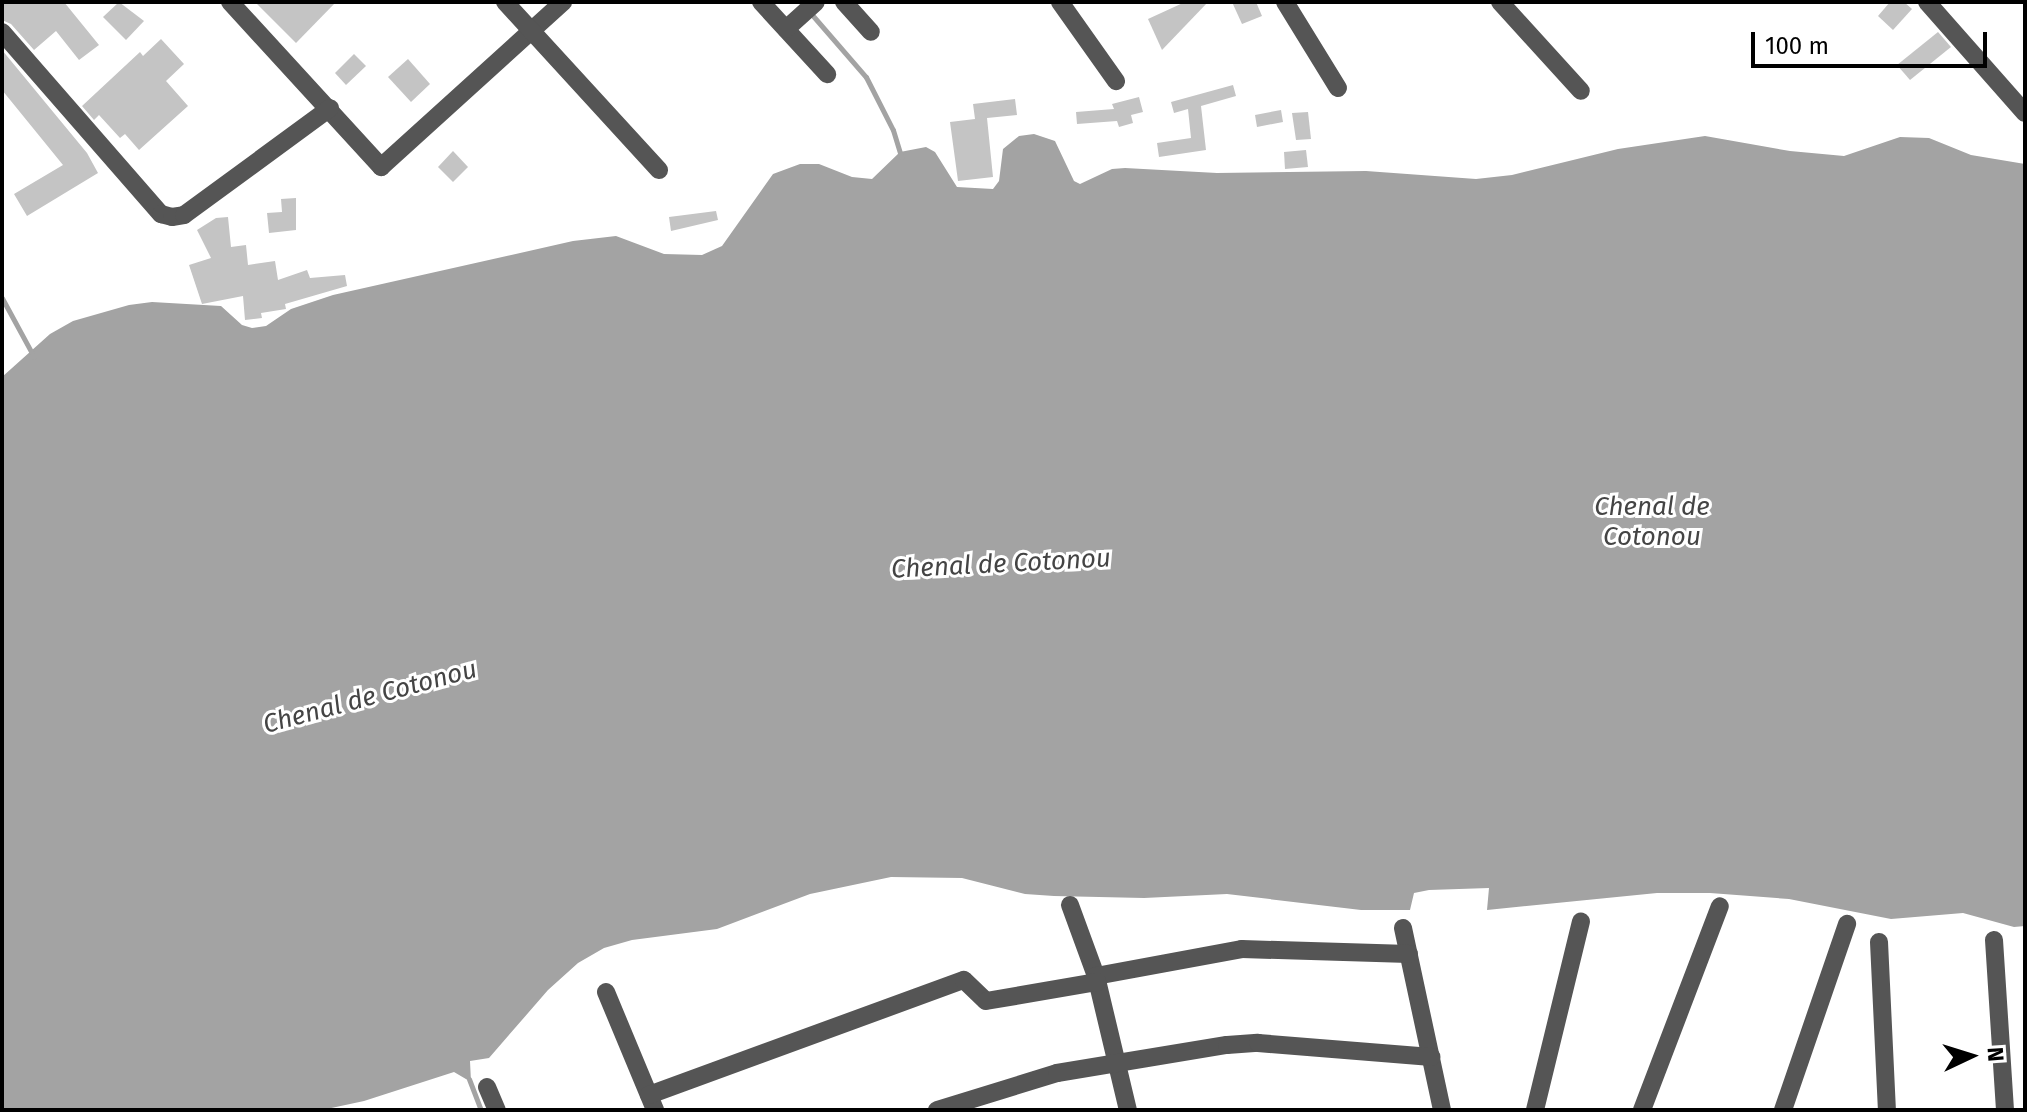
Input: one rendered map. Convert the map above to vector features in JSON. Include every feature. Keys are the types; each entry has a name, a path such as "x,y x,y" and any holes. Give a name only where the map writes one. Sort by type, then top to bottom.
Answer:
{"street":[{"path":"230,2 381,167 563,2"},
{"path":"505,2 659,170"},
{"path":"761,2 792,24 827,74"},
{"path":"792,24 816,2"},
{"path":"844,2 871,32"},
{"path":"1060,2 1116,81"},
{"path":"1285,2 1338,88"},
{"path":"1500,2 1581,91"},
{"path":"1927,2 2025,113"},
{"path":"2,32 161,214 172,217 184,215 330,108"},
{"path":"1070,905 1097,979 1128,1110"},
{"path":"1642,1110 1720,906"},
{"path":"1535,1110 1581,922"},
{"path":"1783,1110 1847,924"},
{"path":"1403,928 1442,1110"},
{"path":"1994,940 2005,1110"},
{"path":"1879,942 1887,1110"},
{"path":"606,992 652,1103 964,980 986,1001 1242,949 1409,954"},
{"path":"937,1110 1057,1073 1258,1043 1431,1057"},
{"path":"487,1087 497,1110"}],"water":[{"name":"Chenal de Cotonou","path":"1034,134 1055,141 1074,181 1080,184 1112,169 1125,168 1217,173 1366,171 1476,179 1512,175 1618,149 1705,136 1790,151 1844,156 1900,137 1929,138 1971,155 2025,164 2025,926 2014,927 1963,913 1891,919 1789,899 1710,893 1657,893 1487,910 1489,888 1429,890 1414,893 1410,910 1361,910 1227,894 1144,898 1025,894 962,878 891,877 810,894 717,929 632,940 604,948 578,963 548,990 489,1058 470,1061 471,1082 454,1072 364,1101 322,1110 2,1110 2,377 50,334 73,321 129,305 152,302 221,306 242,325 252,328 266,326 291,309 333,295 573,241 616,236 664,254 702,255 722,246 773,174 800,164 819,164 852,177 872,179 900,152 926,147 935,152 957,187 993,189 999,181 1003,149 1019,136"}],"building":[{"path":"2,2 64,2 99,45 79,60 56,31 34,50 11,24 2,20"},
{"path":"119,2 144,21 126,40 103,17"},
{"path":"255,2 336,2 296,43"},
{"path":"1185,2 1208,2 1162,50 1148,19"},
{"path":"1232,2 1256,2 1262,16 1242,24"},
{"path":"1890,2 1904,2 1912,9 1893,30 1878,16"},
{"path":"1938,32 1951,47 1910,80 1897,65"},
{"path":"161,39 184,64 166,81 188,106 139,150 125,134 120,138 99,115 94,120 82,106 140,52 143,56"},
{"path":"2,50 87,153 98,173 27,216 14,194 63,165 2,90"},
{"path":"354,54 366,66 346,85 335,73"},
{"path":"408,59 430,84 411,102 388,77"},
{"path":"1233,85 1236,96 1201,106 1206,150 1159,157 1157,143 1191,138 1188,109 1174,113 1171,102"},
{"path":"1139,97 1143,112 1131,115 1133,123 1119,127 1117,121 1077,124 1076,112 1114,109 1112,104"},
{"path":"1015,99 1017,115 987,118 993,177 958,181 950,122 975,119 973,104"},
{"path":"1281,110 1283,122 1257,127 1255,115"},
{"path":"1308,112 1311,139 1296,140 1292,113"},
{"path":"1306,150 1308,167 1285,169 1284,152"},
{"path":"453,151 468,167 453,182 438,167"},
{"path":"296,198 296,230 269,233 267,213 282,212 281,199"},
{"path":"716,211 718,220 671,231 669,217"},
{"path":"228,217 231,247 246,245 248,265 275,261 278,280 307,270 310,278 345,275 347,286 285,304 286,309 261,313 262,318 245,320 243,296 202,304 189,265 211,258 197,230 216,218"}],"waterway":[{"path":"801,2 866,77 893,130 901,157"},
{"path":"2,298 34,357"},
{"path":"469,1079 481,1110"}]}
